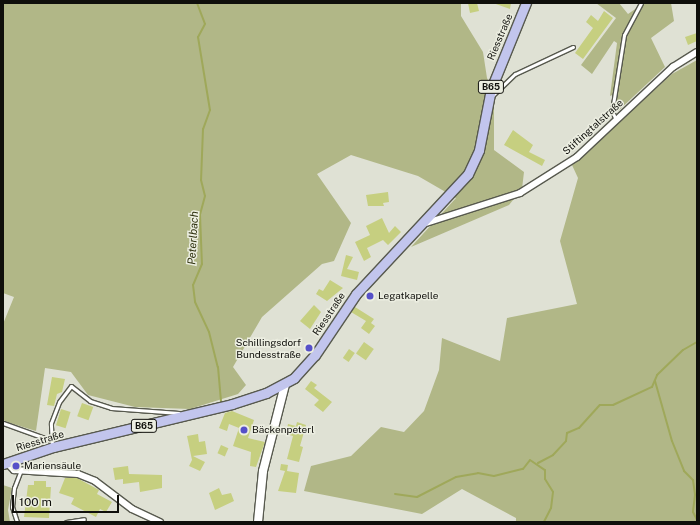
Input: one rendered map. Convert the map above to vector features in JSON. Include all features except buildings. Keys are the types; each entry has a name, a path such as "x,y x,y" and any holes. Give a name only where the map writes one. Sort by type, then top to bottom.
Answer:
{"main road":[{"name":"Riesstraße","path":"5,464 52,444 186,416 285,385 315,355 356,294 455,190 474,163 489,96 526,3"}],"street":[{"name":"Stiftingtalstraße","path":"423,224 520,193 577,157 673,67 697,52"},
{"path":"258,522 263,471 285,385"},
{"path":"5,464 11,469 78,474 95,481 132,509 160,522"}],"lane":[{"path":"616,120 612,111 624,35 641,3"},
{"path":"489,96 495,97 502,84 515,74 573,48"},
{"path":"3,423 52,444 51,423 59,402 71,386 90,401 111,408 134,412 174,411 186,416"},
{"path":"17,522 12,507 21,470"},
{"path":"66,522 84,519"}],"green space":[{"path":"3,3 461,3 461,16 483,52 487,78 494,93 494,150 524,172 522,189 509,205 411,247 456,198 418,176 351,155 317,174 351,223 334,261 322,264 262,317 233,367 246,385 238,394 190,409 135,407 88,395 71,372 45,368 36,431 10,423 3,420 3,324 14,297 3,293"},
{"path":"596,3 619,3 628,14 644,3 671,3 674,21 651,38 665,67 618,111 615,110 616,93 610,96 617,43 614,41 592,74 581,65 616,18"},
{"path":"697,60 697,522 516,522 516,518 462,489 422,514 304,491 311,466 351,456 381,427 404,432 424,411 439,370 442,338 500,361 507,318 577,304 560,241 578,178 572,165 672,74"},
{"path":"3,485 12,488 8,510 10,522 3,522"}],"waterway":[{"name":"Peterlbach","path":"197,3 205,24 198,37 210,110 203,129 201,180 205,196 200,215 202,264 193,285 195,302 209,332 218,367 221,402"},
{"path":"538,463 553,455 566,441 567,433 579,428 600,405 613,405 652,387 657,375 683,350 697,342"},
{"path":"655,381 672,441 684,471 693,480 695,495 693,512 697,520"},
{"path":"395,494 417,497 456,477 478,473 494,476 523,469 530,460 545,470 545,479 553,492 551,508 544,522"}],"place":[{"name":"Legatkapelle","path":"370,296"},
{"name":"Schillingsdorf Bundesstraße","path":"309,348"},
{"name":"Bäckenpeterl","path":"244,430"},
{"name":"Mariensäule","path":"16,466"}]}
